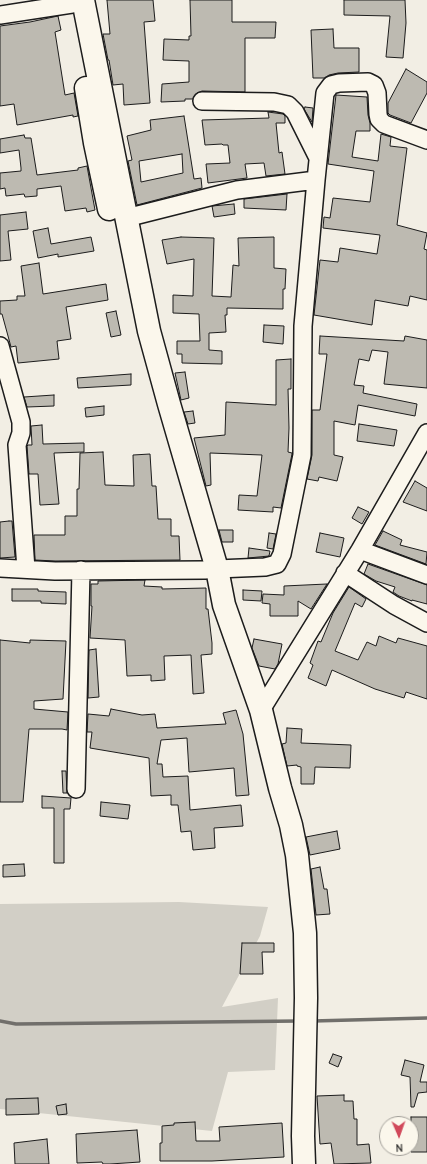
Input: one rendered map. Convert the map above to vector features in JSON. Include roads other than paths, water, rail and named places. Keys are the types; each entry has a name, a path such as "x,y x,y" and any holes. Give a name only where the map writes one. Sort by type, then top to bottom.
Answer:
{"main road":[{"path":"76,1 126,218 149,331 212,570 283,850 289,882 300,998"},
{"path":"76,1 95,143 127,286 164,428 261,710 280,788 291,825 297,855 305,933 300,998 293,1164"},
{"path":"299,1049 304,1164"}],"street":[{"path":"0,15 76,1"},
{"path":"0,568 55,571 190,571 265,567 277,564 282,554 302,455 303,326 325,93 331,85 339,83 368,82 374,85 377,93 378,114 384,124 427,140"},
{"path":"202,101 274,102 288,105 295,112 318,158"},
{"path":"126,218 237,190 316,180"},
{"path":"0,346 21,422 22,433 17,445 26,569"},
{"path":"261,710 360,550 427,433"},
{"path":"360,550 427,575"},
{"path":"76,789 81,570"},
{"path":"345,573 394,605 427,623"}],"waterway":[{"path":"313,1021 427,1018"},
{"path":"0,1021 16,1024 299,1021"}]}
